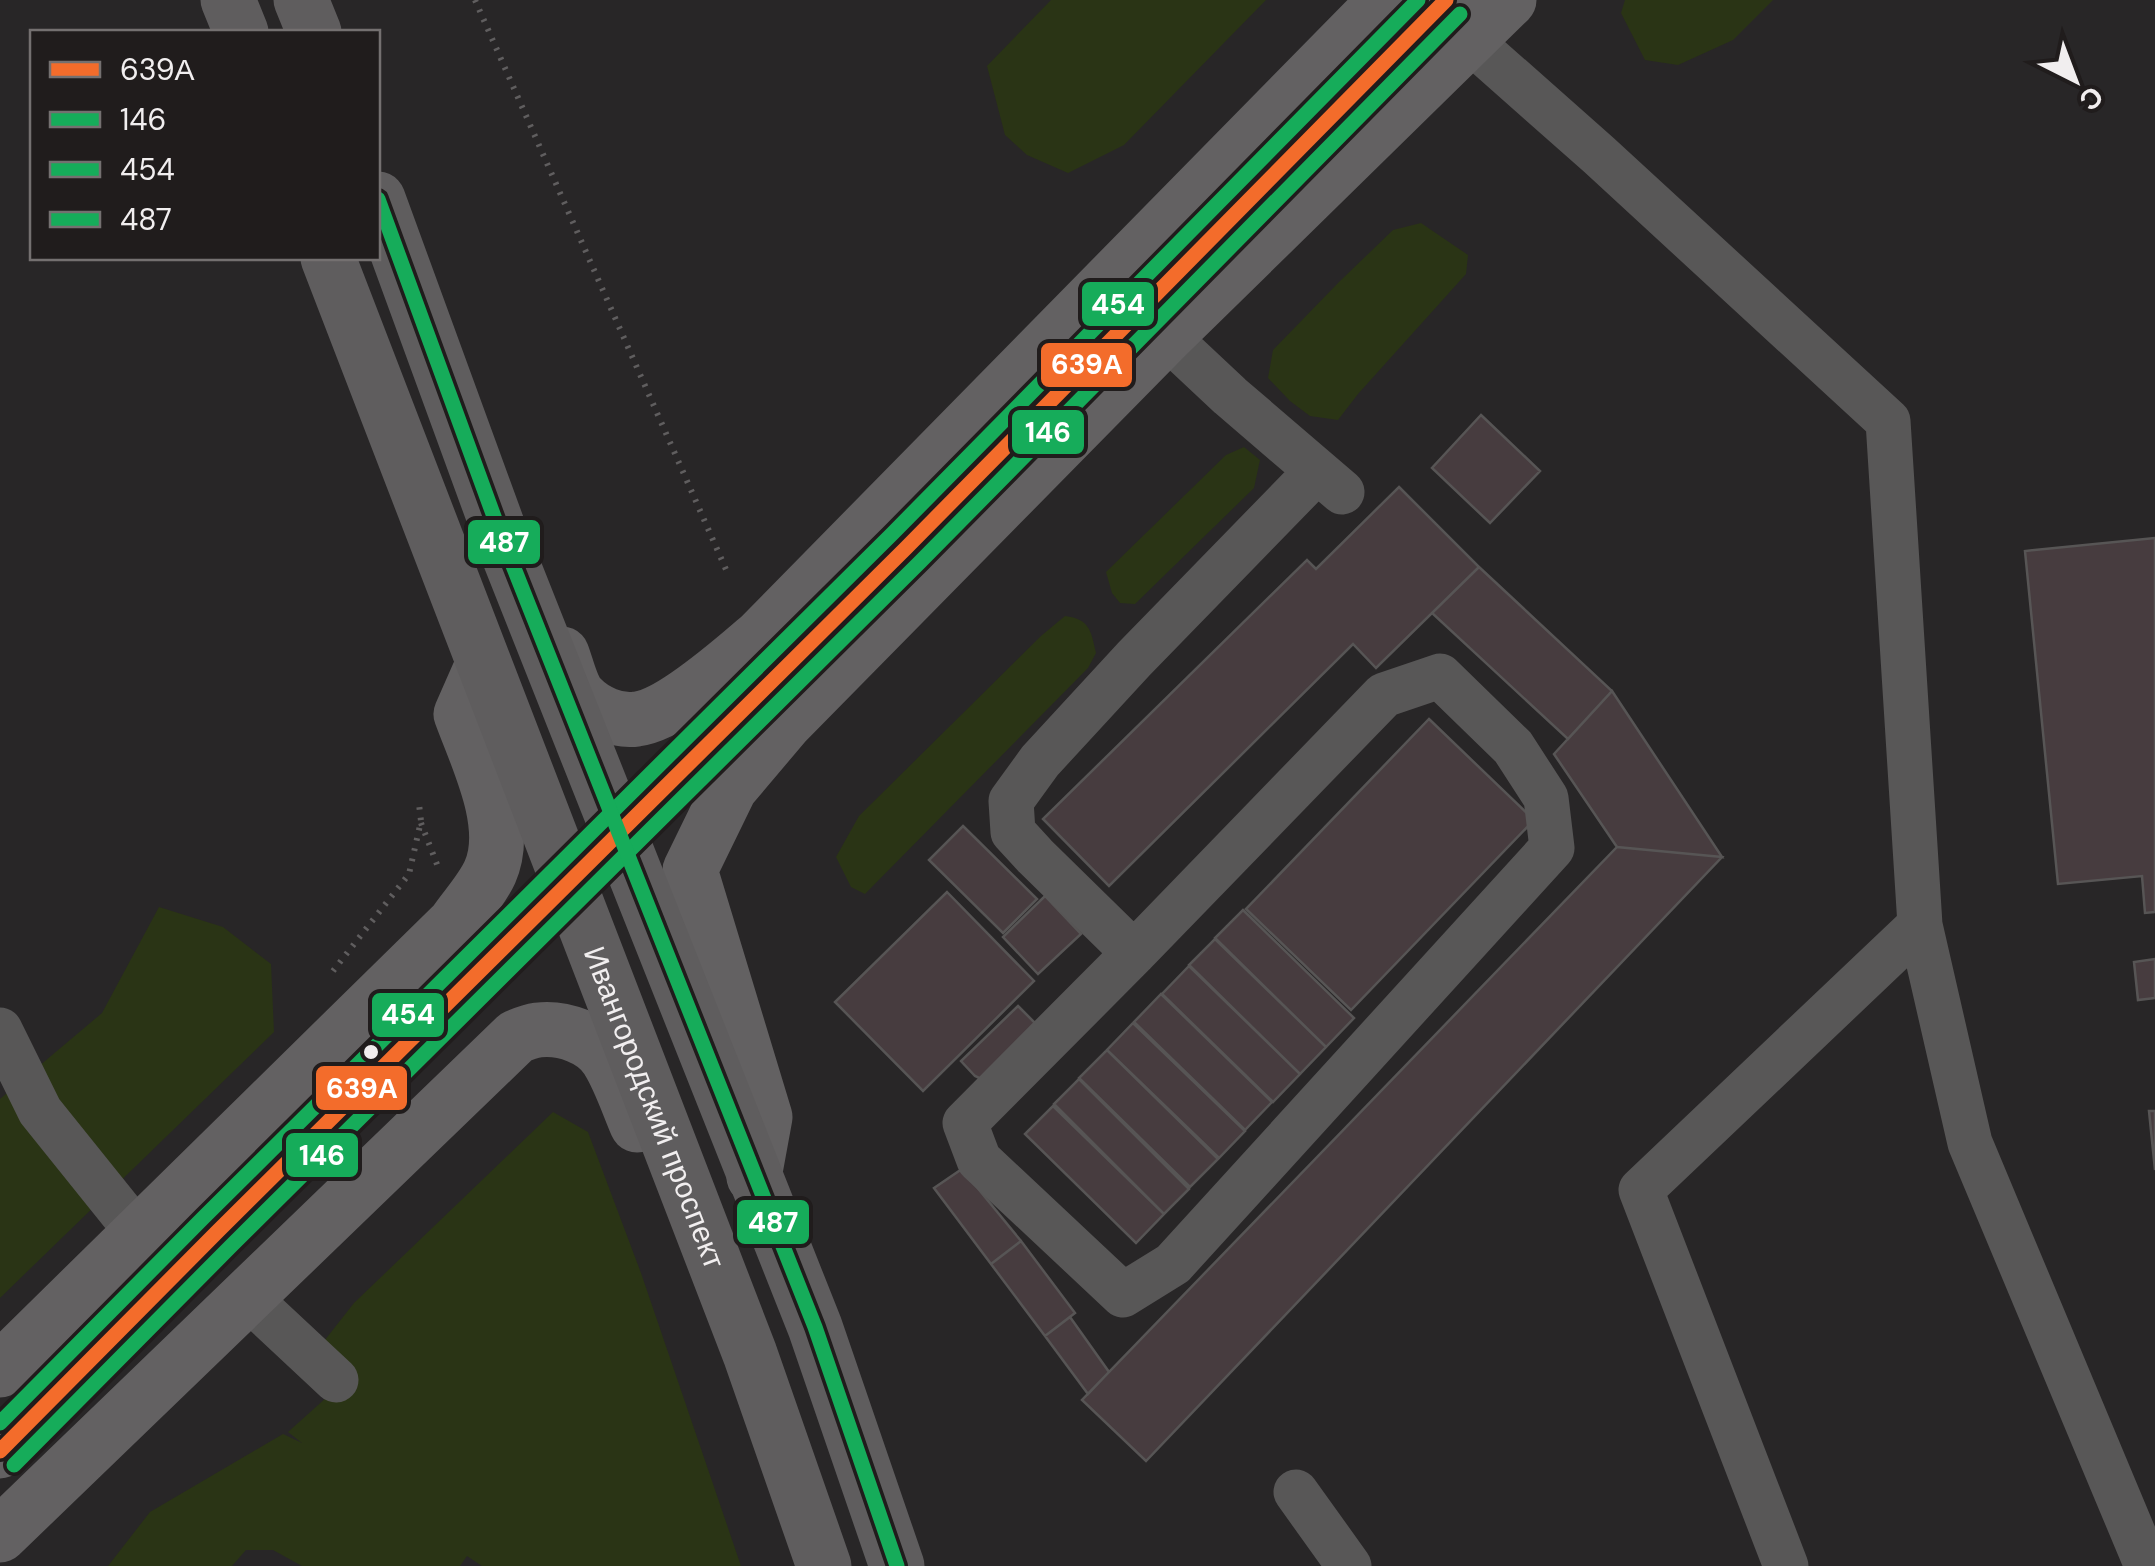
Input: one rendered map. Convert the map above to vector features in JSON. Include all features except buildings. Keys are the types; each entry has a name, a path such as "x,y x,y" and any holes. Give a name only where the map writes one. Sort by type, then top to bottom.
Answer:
{"highway":[{"path":"228,0 239,30"},
{"path":"302,0 313,30"},
{"path":"380,204 500,533 815,1327 897,1566"},
{"name":"Ивангородский проспект","path":"329,260 750,1354 824,1566"}],"main road":[{"path":"500,533 520,551 578,696 605,715 636,720 660,711 712,678 760,637 1386,0"},
{"path":"0,1451 876,577 1458,20 1509,0"},
{"path":"754,1177 765,1118 690,870 730,788 785,723 1166,336 1458,20"},
{"path":"0,1370 455,924 490,872 497,849 489,792 461,714 483,664"},
{"path":"0,1535 516,1037 537,1030 572,1034 592,1043 607,1057 672,1203 698,1223"}],"lane":[{"path":"1458,20 1598,155 1888,422 1920,925 1970,1143 2147,1566"},
{"path":"1134,953 1012,832 1012,801 1040,760 1134,658 1330,481 1166,336"},
{"path":"1440,676 1513,747 1546,798 1552,848 1173,1264 1122,1295 978,1160 965,1123 1134,953 1384,696 1440,676"},
{"path":"1786,1566 1641,1190 1920,925"},
{"path":"3,1045 40,1110 138,1233"},
{"path":"246,1296 336,1380"},
{"path":"1296,1492 1349,1566"}],"path":[{"path":"475,0 728,574"},
{"path":"419,804 421,822 440,870"},
{"path":"328,978 409,874 421,822"}],"green space":[{"path":"1051,0 1266,0 1124,145 1068,173 1027,155 1005,135 987,66"},
{"path":"1625,0 1773,0 1733,40 1678,65 1645,60 1621,13"},
{"path":"1421,223 1468,255 1466,274 1338,420 1310,416 1268,378 1273,350 1393,230"},
{"path":"1244,447 1260,460 1254,488 1135,604 1120,603 1112,593 1106,572 1226,455"},
{"path":"1065,616 1080,620 1091,632 1096,653 1088,668 865,894 851,887 836,857 859,816"},
{"path":"159,907 223,927 271,964 274,1032 0,1298 0,1099 102,1013"},
{"path":"553,1112 588,1132 641,1273 741,1566 482,1566 467,1556 460,1566 302,1566 273,1550 246,1550 232,1566 108,1566 150,1512 283,1434 302,1443 288,1432 356,1371 317,1350 354,1303"}],"transit line":[{"name":"454","path":"0,1423 892,534 1418,0"},
{"name":"639А","path":"0,1451 906,548 1446,0"},
{"name":"146","path":"14,1465 920,562 1460,14"},
{"name":"487","path":"380,204 500,533 815,1327 897,1566"}]}
